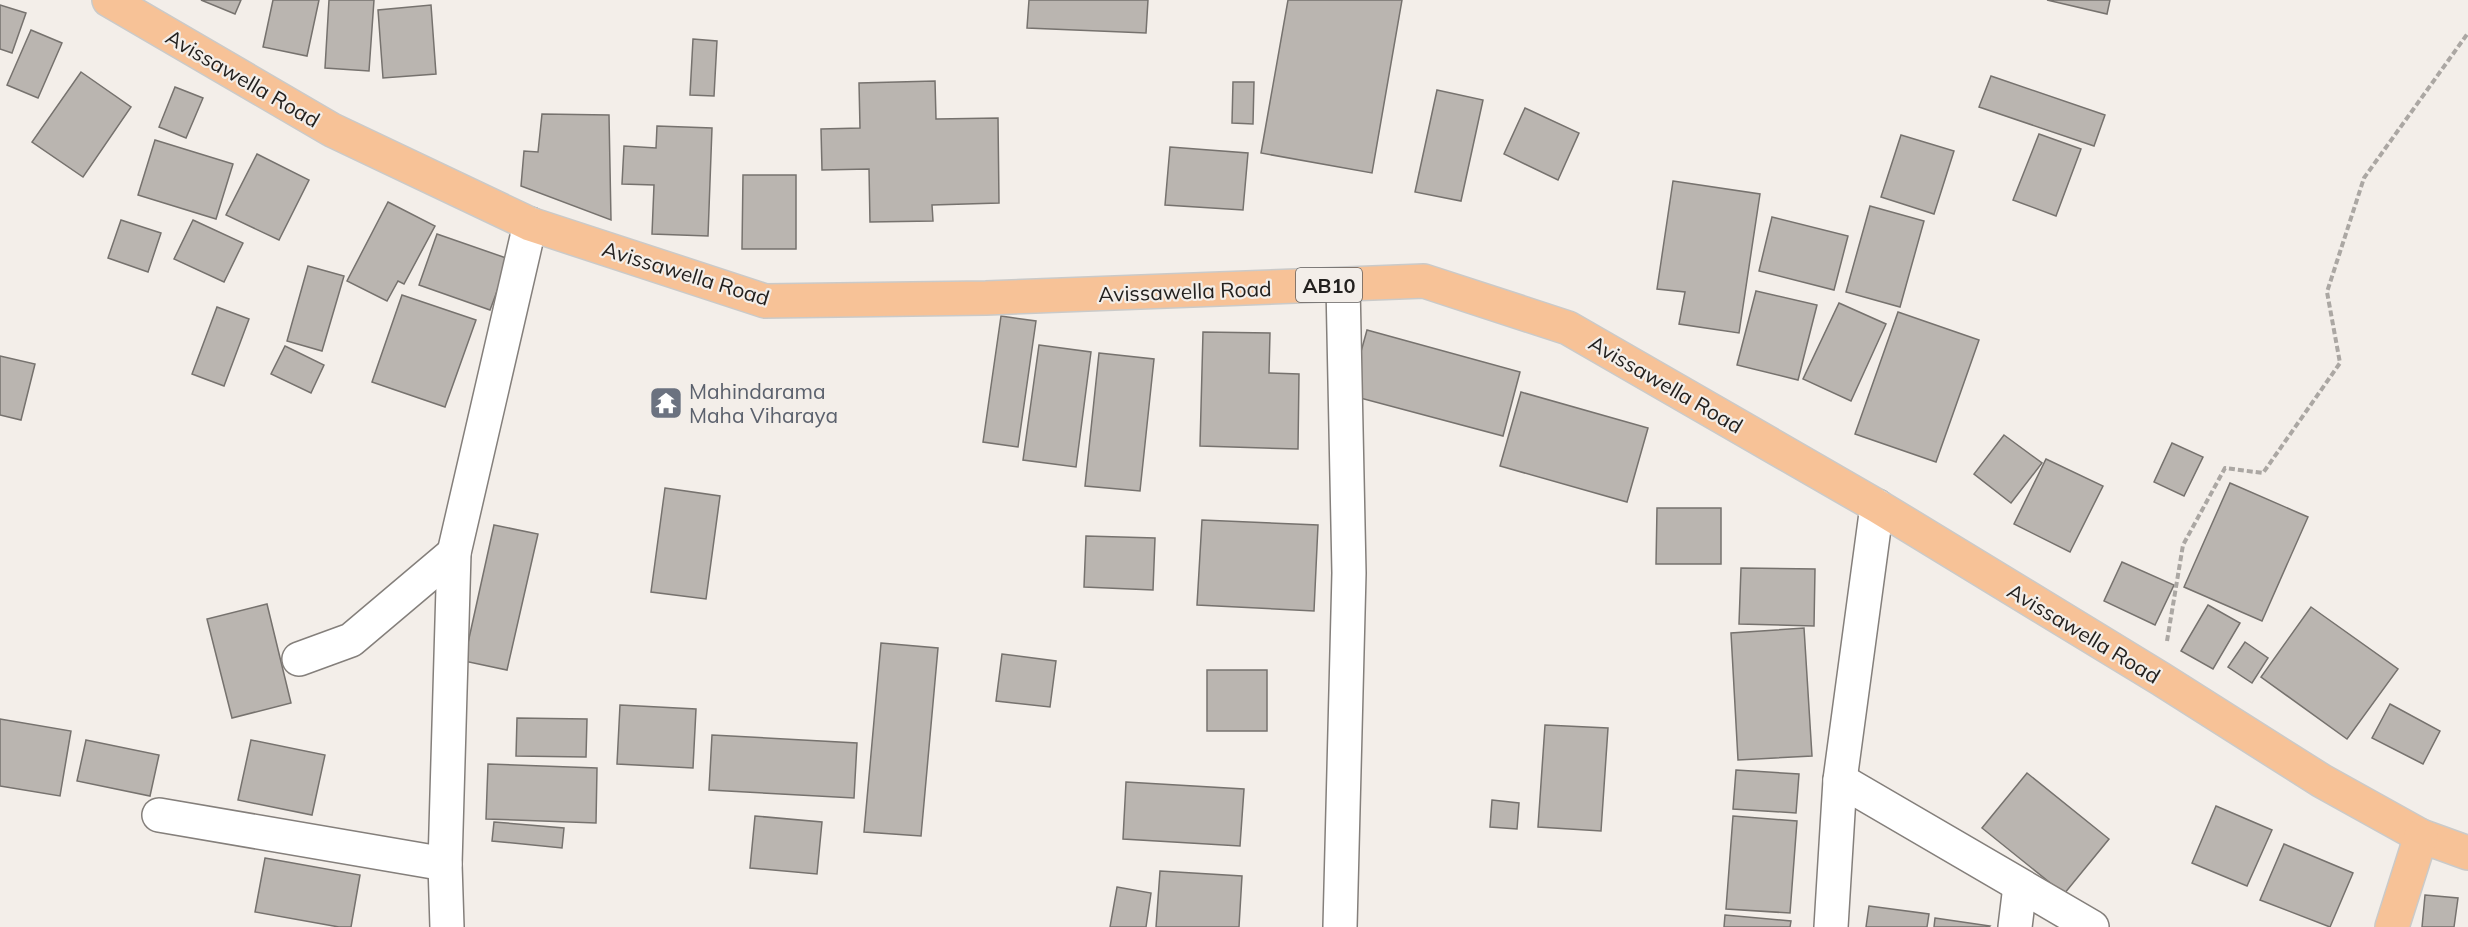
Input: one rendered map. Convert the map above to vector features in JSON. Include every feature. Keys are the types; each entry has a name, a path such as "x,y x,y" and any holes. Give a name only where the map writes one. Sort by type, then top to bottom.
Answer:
{"main road":[{"name":"Avissawella Road","path":"109,0 332,130 530,224 765,301 986,298 1424,281 1568,328 1877,506 2161,679 2322,781 2421,836 2468,853"},
{"path":"2392,927 2421,836"}],"street":[{"path":"447,927 445,864 454,553 530,224"},
{"path":"1340,927 1349,573 1343,285"},
{"path":"1831,927 1840,780 1877,506"},
{"path":"299,659 351,640 454,553"},
{"path":"1840,780 2092,927"},
{"path":"159,815 445,864"},
{"path":"2016,927 2020,886"}],"path":[{"path":"2161,679 2183,545 2225,468 2263,473 2340,363 2327,292 2364,178 2468,33"}],"building":[{"path":"201,0 241,0 235,14"},
{"path":"273,0 319,0 307,56 263,47"},
{"path":"329,0 374,0 369,71 325,68"},
{"path":"1029,0 1148,0 1146,33 1027,28"},
{"path":"1288,0 1402,0 1372,173 1261,153"},
{"path":"2047,0 2110,0 2107,14"},
{"path":"0,5 26,13 12,53 0,49"},
{"path":"431,5 436,74 383,78 378,10"},
{"path":"31,30 62,43 38,98 7,85"},
{"path":"693,39 717,41 714,96 690,95"},
{"path":"81,72 131,107 83,177 32,142"},
{"path":"1991,76 2105,115 2094,146 1979,107"},
{"path":"935,81 936,119 998,118 999,203 932,205 933,221 870,222 869,169 822,170 821,129 860,128 859,83"},
{"path":"1233,82 1254,82 1253,124 1232,123"},
{"path":"175,87 203,98 186,138 159,127"},
{"path":"1437,90 1483,100 1461,201 1415,192"},
{"path":"1525,108 1579,133 1558,180 1504,154"},
{"path":"542,114 609,115 611,220 521,186 524,151 538,152"},
{"path":"657,126 712,128 708,236 652,234 654,185 622,184 624,146 656,148"},
{"path":"2039,134 2081,149 2056,216 2013,200"},
{"path":"1901,135 1954,151 1934,214 1881,197"},
{"path":"155,140 233,164 216,219 138,195"},
{"path":"1170,147 1248,153 1243,210 1165,205"},
{"path":"257,154 309,180 279,240 226,215"},
{"path":"743,175 796,175 796,249 742,249"},
{"path":"1673,181 1760,194 1739,333 1679,324 1685,292 1657,289"},
{"path":"388,202 435,226 404,284 398,281 387,301 347,281"},
{"path":"1870,206 1924,221 1900,307 1846,292"},
{"path":"1772,217 1848,236 1834,290 1759,271"},
{"path":"121,220 161,233 148,272 108,258"},
{"path":"193,220 243,243 224,282 174,259"},
{"path":"437,234 509,259 490,310 419,285"},
{"path":"308,266 344,276 322,351 287,341"},
{"path":"1756,291 1817,305 1798,380 1737,365"},
{"path":"402,295 476,320 445,407 372,382"},
{"path":"1839,303 1886,324 1851,401 1803,379"},
{"path":"217,307 249,319 224,386 192,374"},
{"path":"1898,312 1979,340 1936,462 1855,434"},
{"path":"1001,316 1036,321 1018,447 983,442"},
{"path":"1367,330 1520,372 1503,436 1349,395"},
{"path":"1203,332 1270,333 1269,373 1299,374 1298,449 1200,446"},
{"path":"1039,345 1091,352 1076,467 1023,460"},
{"path":"285,346 324,365 311,393 271,374"},
{"path":"1099,353 1154,359 1140,491 1085,486"},
{"path":"0,356 35,364 21,420 0,415"},
{"path":"1521,392 1648,428 1627,502 1500,466"},
{"path":"2004,435 2042,463 2011,503 1974,474"},
{"path":"2172,443 2203,457 2184,496 2154,482"},
{"path":"2046,459 2103,486 2070,552 2014,524"},
{"path":"2230,483 2308,517 2262,621 2184,587"},
{"path":"665,488 720,496 706,599 651,592"},
{"path":"1657,508 1721,508 1721,564 1656,564"},
{"path":"1202,520 1318,525 1314,611 1197,605"},
{"path":"494,525 538,534 507,670 464,661"},
{"path":"1086,536 1155,538 1153,590 1084,587"},
{"path":"2122,562 2174,585 2155,625 2104,601"},
{"path":"1741,568 1815,569 1814,626 1739,624"},
{"path":"267,604 291,703 232,718 207,619"},
{"path":"2208,605 2240,623 2213,669 2181,651"},
{"path":"2311,607 2398,669 2347,739 2261,677"},
{"path":"1804,628 1812,756 1738,760 1731,633"},
{"path":"2245,642 2268,658 2252,683 2228,667"},
{"path":"881,643 938,648 921,836 864,832"},
{"path":"1002,654 1056,661 1050,707 996,701"},
{"path":"1207,670 1267,670 1267,731 1207,731"},
{"path":"2390,704 2440,731 2423,764 2372,738"},
{"path":"620,705 696,709 693,768 617,764"},
{"path":"517,718 587,719 586,757 516,756"},
{"path":"0,719 71,731 60,796 0,786"},
{"path":"1545,725 1608,728 1601,831 1538,827"},
{"path":"712,735 857,743 854,798 709,790"},
{"path":"86,740 159,755 150,796 77,781"},
{"path":"251,740 325,755 312,815 238,800"},
{"path":"488,764 597,768 596,823 486,819"},
{"path":"1736,770 1799,774 1796,813 1733,809"},
{"path":"2027,773 2109,839 2064,894 1982,828"},
{"path":"1126,782 1244,789 1240,846 1123,839"},
{"path":"1492,800 1519,803 1517,829 1490,827"},
{"path":"2216,806 2272,830 2247,886 2192,863"},
{"path":"755,816 822,822 817,874 750,868"},
{"path":"1733,816 1797,821 1790,913 1726,909"},
{"path":"494,822 564,828 562,848 492,841"},
{"path":"2284,844 2353,873 2330,927 2260,900"},
{"path":"265,858 360,875 351,927 339,927 255,912"},
{"path":"1160,871 1242,876 1239,927 1156,927"},
{"path":"1117,887 1151,893 1146,927 1110,927"},
{"path":"2425,895 2458,898 2454,927 2422,927"},
{"path":"1869,906 1929,914 1927,927 1866,927"},
{"path":"1725,915 1791,921 1790,927 1724,927"},
{"path":"1935,918 1990,926 1934,927"}],"place":[{"name":"Mahindarama Maha Viharaya","path":"666,403"}]}
